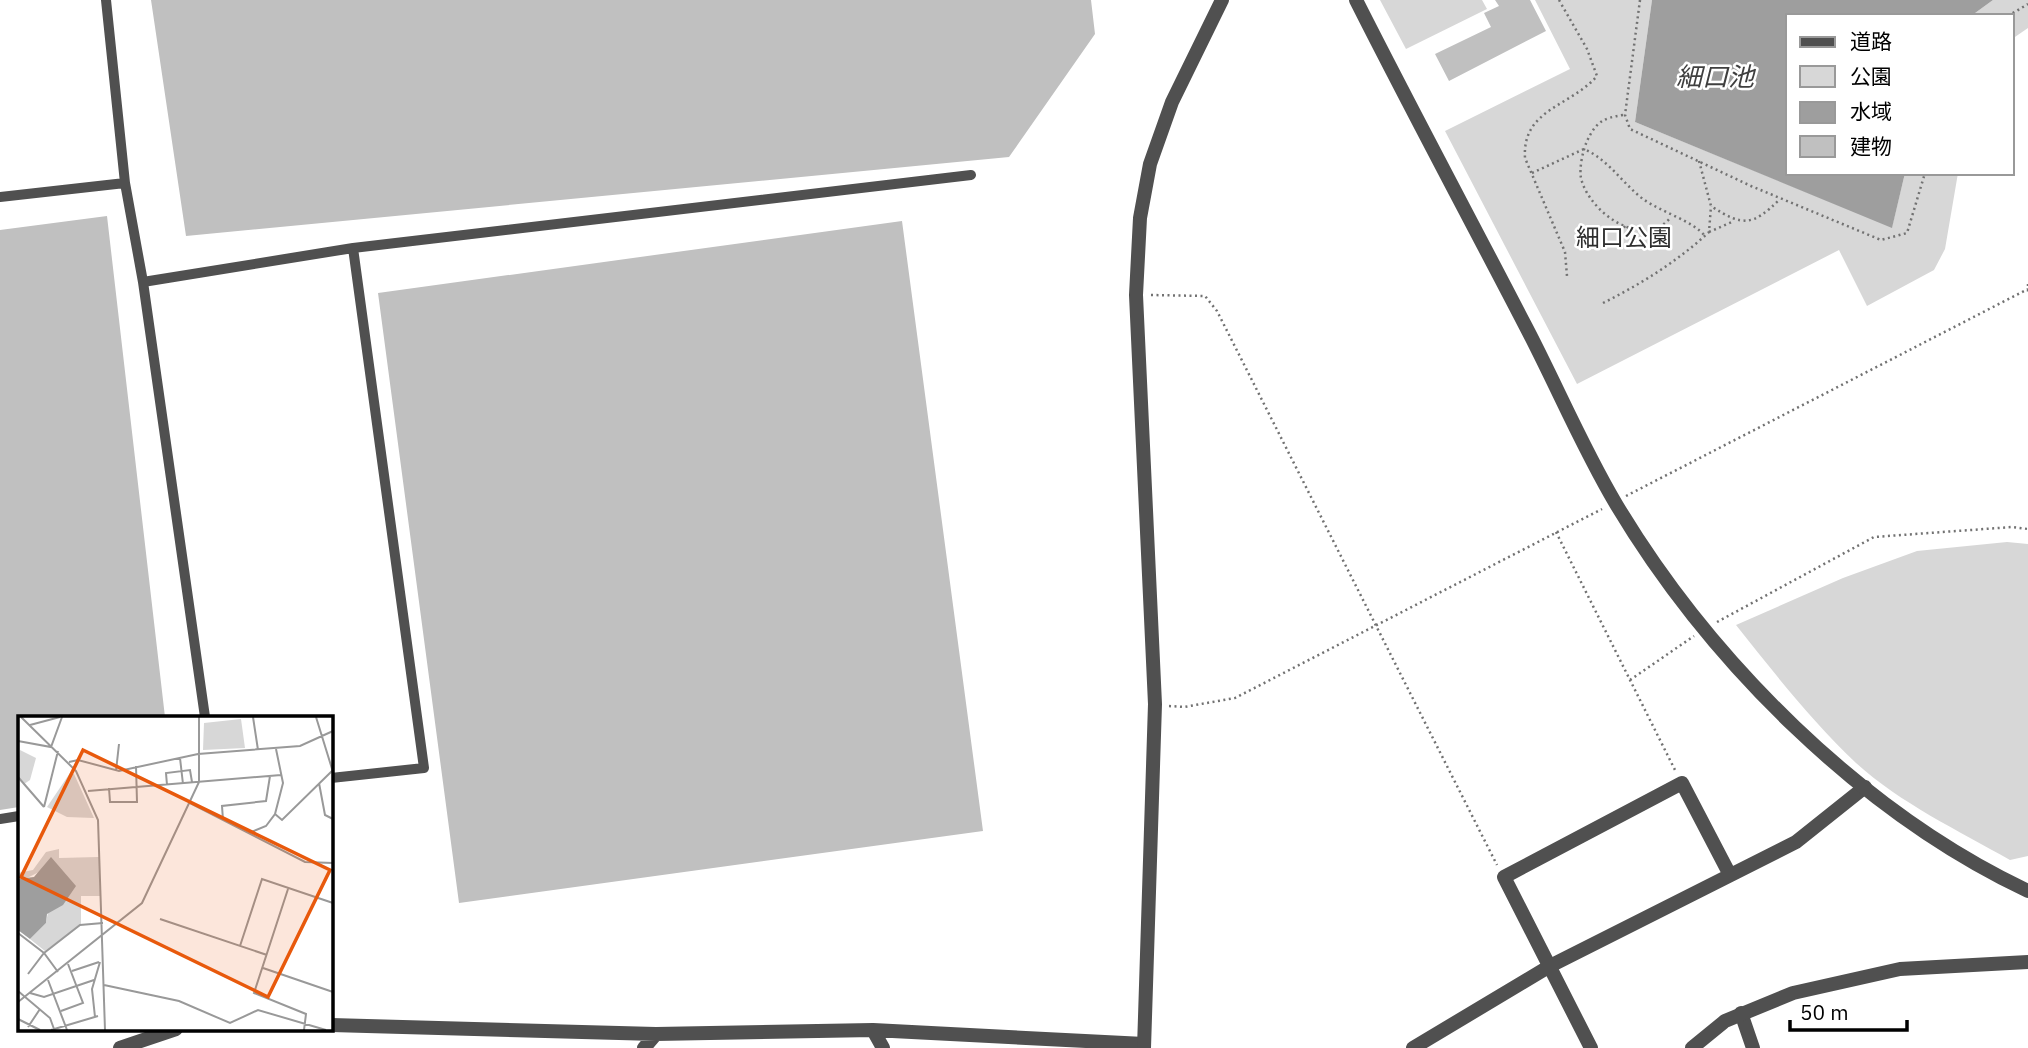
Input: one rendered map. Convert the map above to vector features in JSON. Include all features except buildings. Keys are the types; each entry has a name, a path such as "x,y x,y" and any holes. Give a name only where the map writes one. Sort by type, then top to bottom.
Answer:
{"street":[{"path":"332,1025 656,1034 873,1030 1144,1046 1155,704 1136,295 1140,218 1150,164 1172,102 1222,0"},
{"path":"1356,0 1615,502 1704,629 1795,727 1865,788 1954,850 2028,891"},
{"path":"1591,1048 1504,877 1682,783 1730,875"},
{"path":"1413,1048 1549,966 1796,842 1865,788"},
{"path":"1692,1048 1725,1021 1793,993 1900,969 2028,962"},
{"path":"1741,1013 1753,1048"},
{"path":"120,1048 173,1030"},
{"path":"873,1030 883,1048"},
{"path":"644,1048 656,1034"}],"lane":[{"path":"106,0 125,183 143,282 205,716"},
{"path":"143,282 352,248 971,174"},
{"path":"0,197 125,183"},
{"path":"332,778 424,768 352,248"},
{"path":"0,819 18,816"}],"path":[{"path":"1559,0 1587,49 1597,76 1586,88 1532,124 1525,147 1532,173 1565,252 1567,276"},
{"path":"1640,0 1625,115 1630,129 1780,199 1881,240 1907,233 1924,175"},
{"path":"2011,14 2028,4"},
{"path":"1625,115 1603,118 1594,127 1584,149 1581,178 1596,206 1625,226 1637,230 1655,230 1663,228 1671,217"},
{"path":"1532,173 1584,149"},
{"path":"1584,149 1615,170 1642,198 1671,217 1699,229 1705,236"},
{"path":"1699,161 1711,206 1709,232"},
{"path":"1603,303 1634,288 1709,232 1734,221 1746,221 1765,214 1780,199"},
{"path":"1711,206 1734,221"},
{"path":"1618,237 1625,226"},
{"path":"1155,704 1184,708 1235,698 2028,290 2028,284"},
{"path":"1136,295 1205,296 1217,311 1504,877"},
{"path":"1630,680 1704,629 1874,537 2012,527 2028,529"},
{"path":"1556,532 1682,783"}],"green space":[{"path":"1380,0 1482,0 1487,9 1406,49"},
{"name":"細口公園","path":"1535,0 1652,0 1635,122 1892,227 1905,175 1958,175 1945,249 1934,270 1867,306 1839,250 1577,384 1445,131 1570,69"},
{"path":"1993,0 2028,0 2028,28 2014,38 2014,14 1974,14"},
{"path":"2007,542 2028,544 2028,856 2010,860 1911,804 1856,763 1809,714 1736,625 1843,578 1917,551"}],"water":[{"name":"細口池","path":"1652,0 1993,0 1974,14 1786,14 1786,175 1905,175 1892,228 1635,122"}]}
